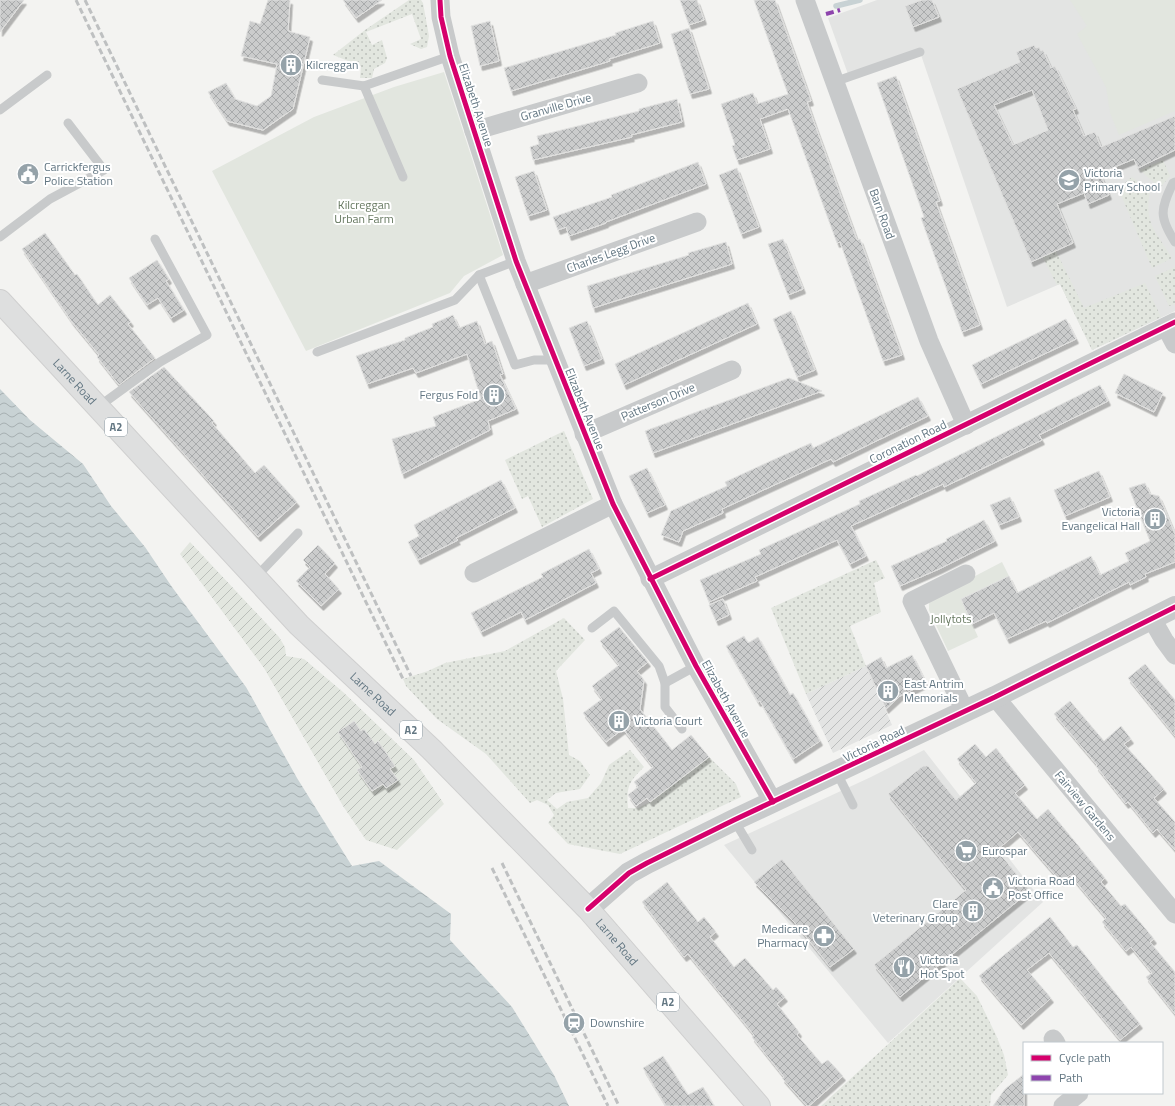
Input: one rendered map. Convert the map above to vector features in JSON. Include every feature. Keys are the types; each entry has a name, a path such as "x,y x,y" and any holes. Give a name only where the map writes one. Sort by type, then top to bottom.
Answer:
{"main road":[{"name":"Larne Road","path":"0,301 299,625 431,749 588,909 759,1106"}],"street":[{"name":"Elizabeth Avenue","path":"440,0 441,17 450,56 516,261 613,504 650,579 696,666 773,802"},
{"name":"Barn Road","path":"805,0 929,341 966,425"},
{"name":"Granville Drive","path":"474,131 638,83"},
{"name":"Charles Legg Drive","path":"525,284 697,222"},
{"name":"Coronation Road","path":"650,579 1170,324"},
{"path":"1170,324 1175,344"},
{"name":"Patterson Drive","path":"584,434 732,370"},
{"path":"474,573 613,504"},
{"path":"965,712 912,600 966,574"},
{"name":"Victoria Road","path":"588,909 629,873 734,820 965,712 1175,607"},
{"path":"1152,618 1164,640 1175,655"},
{"name":"Fairview Gardens","path":"995,697 1175,914"},
{"path":"1063,1106 1078,1094"}],"lane":[{"path":"834,82 920,52"},
{"path":"322,80 364,86 450,56"},
{"path":"0,110 47,75"},
{"path":"364,86 403,177"},
{"path":"0,237 50,199 104,170 68,123"},
{"path":"1175,182 1173,183 1166,198 1162,216 1168,231 1175,242"},
{"path":"98,408 160,362 207,335 155,239"},
{"path":"317,352 455,300 479,275 516,261"},
{"path":"479,275 515,365 534,360 555,360"},
{"path":"256,577 298,532"},
{"path":"592,628 614,612 659,666 665,684 665,707 682,730"},
{"path":"665,684 696,666"},
{"path":"837,773 853,805"},
{"path":"734,820 752,850"}],"shaded area":[{"name":"Victoria Primary School","path":"877,0 1175,0 1175,311 1092,350 1060,284 1007,307 920,52 849,77 828,18"},
{"path":"866,666 892,725 833,753 806,694"},
{"path":"924,750 1043,902 888,1043 724,845 871,777"}],"green space":[{"path":"409,0 421,0 423,3 429,36 427,47 421,49 410,44 421,39 412,14 366,32 372,45 382,40 387,58 385,63 374,69 372,78 360,78 361,66 333,55 365,30"},
{"path":"1070,0 1175,0 1175,111 1119,135 1110,113 1106,87 1077,34 1087,26"},
{"name":"Kilcreggan Urban Farm","path":"444,72 503,255 464,276 450,293 306,351 212,171 314,117 394,87"},
{"path":"1163,160 1170,176 1160,188 1140,170"},
{"path":"1132,177 1150,190 1149,211 1152,226 1172,258 1152,268 1118,188"},
{"path":"1056,251 1084,308 1145,283 1161,317 1092,350 1060,284 1057,285 1044,260 1043,257"},
{"path":"1175,267 1175,304 1169,306 1155,276"},
{"path":"564,431 593,499 542,527 528,496 522,499 505,460"},
{"path":"190,542 279,637 285,647 286,656 304,659 343,692 414,760 444,804 397,850 366,840 343,806 264,668 180,554"},
{"path":"876,560 885,578 874,583 881,612 850,626 866,666 806,694 771,608"},
{"name":"Jollytots","path":"1002,562 1009,576 961,599 978,637 948,651 929,610 929,603 935,597"},
{"path":"564,618 585,640 556,671 563,699 569,755 580,761 590,775 580,789 556,793 547,800 557,809 567,802 588,798 601,783 609,765 630,750 644,767 632,781 628,789 628,808 638,808 650,802 709,757 736,784 741,797 620,854 568,844 548,823 554,815 548,805 537,800 530,803 486,754 437,719 406,686 403,679 428,671 445,663 505,651"},
{"path":"960,978 977,996 1004,1055 1008,1075 991,1095 990,1106 821,1106"}],"water":[{"path":"0,389 30,420 83,464 111,506 145,547 172,587 246,687 297,778 352,866 379,861 451,914 450,940 512,1007 554,1075 569,1106 0,1106"}],"building":[{"path":"0,0 24,0 0,32"},
{"name":"Kilcreggan","path":"268,0 290,0 288,31 310,37 293,109 263,130 227,121 208,92 226,83 235,99 257,106 271,96 277,64 241,56 250,21 260,24"},
{"path":"343,0 382,0 356,18"},
{"path":"680,0 697,0 704,20 689,25"},
{"path":"754,0 775,0 811,101 807,102 815,125 857,240 860,239 902,355 883,361 840,242 837,243 788,109 760,119 770,149 737,160 732,146 735,145 721,104 753,93 757,104 788,94"},
{"path":"922,0 932,0 939,17 913,27 905,6"},
{"path":"490,21 499,61 480,66 471,26"},
{"path":"653,21 660,43 609,59 610,61 511,91 504,68 616,35 615,33"},
{"path":"689,28 709,89 690,94 671,34"},
{"name":"Victoria Primary School","path":"1034,45 1036,48 1039,47 1041,51 1043,50 1051,68 1055,66 1076,109 1073,110 1084,136 1095,132 1101,147 1175,116 1175,150 1138,168 1134,159 1100,173 1109,195 1088,204 1084,193 1057,204 1073,243 1031,262 957,89 1020,62 1016,52","holes":["1032,90 1048,130 1013,145 994,105"]},
{"path":"896,76 940,201 936,202 980,325 962,332 921,218 924,217 877,83"},
{"path":"677,99 682,122 631,135 632,137 533,160 530,147 539,144 537,136 639,111 639,109"},
{"path":"698,162 706,184 569,236 566,227 558,230 553,217 612,197 611,195"},
{"path":"737,168 759,227 741,234 719,175"},
{"path":"534,171 547,210 528,216 515,177"},
{"path":"45,233 75,275 77,274 98,305 110,295 131,322 128,324 155,358 119,385 97,357 99,355 72,322 22,249"},
{"path":"783,239 803,289 788,295 768,244"},
{"path":"726,242 732,264 593,308 587,286 689,255 688,253"},
{"path":"157,260 169,279 166,281 184,310 171,318 158,298 147,305 129,278"},
{"path":"748,303 757,324 624,385 615,364"},
{"path":"791,311 815,370 797,377 773,319"},
{"name":"Fergus Fold","path":"453,315 459,328 477,321 485,344 492,341 503,374 500,375 516,409 488,421 490,430 402,474 392,439 436,426 433,417 481,399 467,354 416,373 413,368 367,384 356,356 405,340 405,338 433,327 432,324"},
{"path":"1066,319 1076,339 981,384 972,365"},
{"path":"587,321 602,359 584,366 569,328"},
{"path":"164,367 214,421 212,423 255,473 264,465 297,502 258,537 129,392"},
{"path":"1124,374 1163,393 1154,412 1115,393"},
{"path":"789,378 822,391 653,453 645,431"},
{"path":"1100,385 1108,401 1039,435 1042,440 944,487 943,484 851,526 866,556 850,564 837,540 755,577 757,581 709,602 700,580 761,554 759,550 860,504 859,501 916,475 917,476"},
{"path":"918,397 928,416 833,462 831,459 722,509 723,513 683,531 679,542 661,535 671,511 727,486 725,482 811,443 813,448"},
{"path":"647,468 665,505 647,513 629,476"},
{"path":"1099,471 1110,497 1065,516 1054,490"},
{"path":"501,480 515,508 456,538 458,540 418,560 408,542 419,536 414,525"},
{"path":"1145,483 1150,494 1159,496 1175,534 1175,562 1145,574 1146,577 1130,585 1129,582 1047,623 1046,621 1007,639 994,613 972,624 961,599 1009,576 1017,593 1091,556 1100,575 1129,561 1125,553 1150,541 1129,488"},
{"path":"1010,497 1019,517 999,525 990,505"},
{"path":"984,520 995,541 939,569 900,586 891,566 947,541 946,539"},
{"path":"318,545 335,563 325,574 339,589 321,606 296,581 310,567 303,560"},
{"path":"589,549 599,569 591,573 596,583 525,620 521,612 481,632 471,613 543,577 541,574"},
{"path":"723,599 729,615 716,621 709,605"},
{"name":"Victoria Court","path":"619,627 648,662 637,671 644,680 640,709 672,750 691,735 709,757 650,802 647,798 636,806 628,795 638,787 634,782 653,767 623,729 606,742 583,713 602,699 592,686 619,665 600,641"},
{"path":"744,636 748,643 758,637 790,695 793,693 820,741 793,759 726,646"},
{"path":"912,655 926,683 900,696 886,709 866,666 881,657 886,668"},
{"path":"1145,664 1175,700 1175,736 1128,678"},
{"path":"1070,701 1104,741 1121,726 1131,739 1124,744 1164,789 1154,798 1175,822 1175,850 1157,829 1153,833 1128,802 1126,804 1096,766 1097,765 1054,714"},
{"path":"354,721 361,731 364,729 375,744 378,741 395,766 390,769 398,780 386,788 383,784 372,791 357,770 362,767 338,732"},
{"path":"975,744 986,757 996,748 1025,785 1015,793 1037,819 1048,809 1105,878 1101,882 1121,906 1125,904 1154,939 1150,942 1175,972 1175,1014 1146,977 1152,973 1131,947 1126,951 1102,922 1106,918 1070,875 1061,882 1018,832 997,850 1030,891 900,997 874,965 966,890 888,794 923,766 928,766 956,800 976,783 957,759"},
{"path":"782,859 854,949 830,967 795,923 754,882"},
{"path":"667,882 698,922 704,917 716,932 710,937 734,967 745,958 773,990 776,987 785,997 777,1004 799,1032 797,1035 822,1064 828,1060 843,1076 809,1106 807,1106 782,1078 784,1077 752,1037 754,1035 688,954 684,957 642,902"},
{"path":"1050,917 1073,947 1077,945 1140,1024 1120,1040 1049,953 1027,970 1051,998 1021,1025 979,976"},
{"path":"663,1056 688,1095 703,1087 714,1106 666,1106 643,1068"},
{"path":"1023,1075 1024,1106 993,1106 1005,1089"}],"waterway":[{"path":"836,6 860,0"}],"railway":[{"path":"76,0 403,679"},
{"path":"85,0 411,676"},
{"path":"502,863 619,1106"},
{"path":"492,868 608,1106"}],"marked path":[{"path":"826,14 840,10"}],"cycle path":[{"path":"440,0 441,17 450,56 516,261 613,504 696,666 773,802"},
{"path":"650,579 1175,322"},
{"path":"588,909 629,873 647,863 734,820 995,697 1175,607"}],"place":[{"name":"Kilcreggan","path":"291,65"},
{"name":"Carrickfergus Police Station","path":"28,174"},
{"name":"Victoria Primary School","path":"1069,180"},
{"name":"Fergus Fold","path":"494,395"},
{"name":"Victoria Evangelical Hall","path":"1155,519"},
{"name":"East Antrim Memorials","path":"888,691"},
{"name":"Victoria Court","path":"619,721"},
{"name":"Eurospar","path":"966,851"},
{"name":"Victoria Road Post Office","path":"993,888"},
{"name":"Clare Veterinary Group","path":"973,911"},
{"name":"Medicare Pharmacy","path":"824,936"},
{"name":"Victoria Hot Spot","path":"904,967"},
{"name":"Downshire","path":"574,1023"}]}
